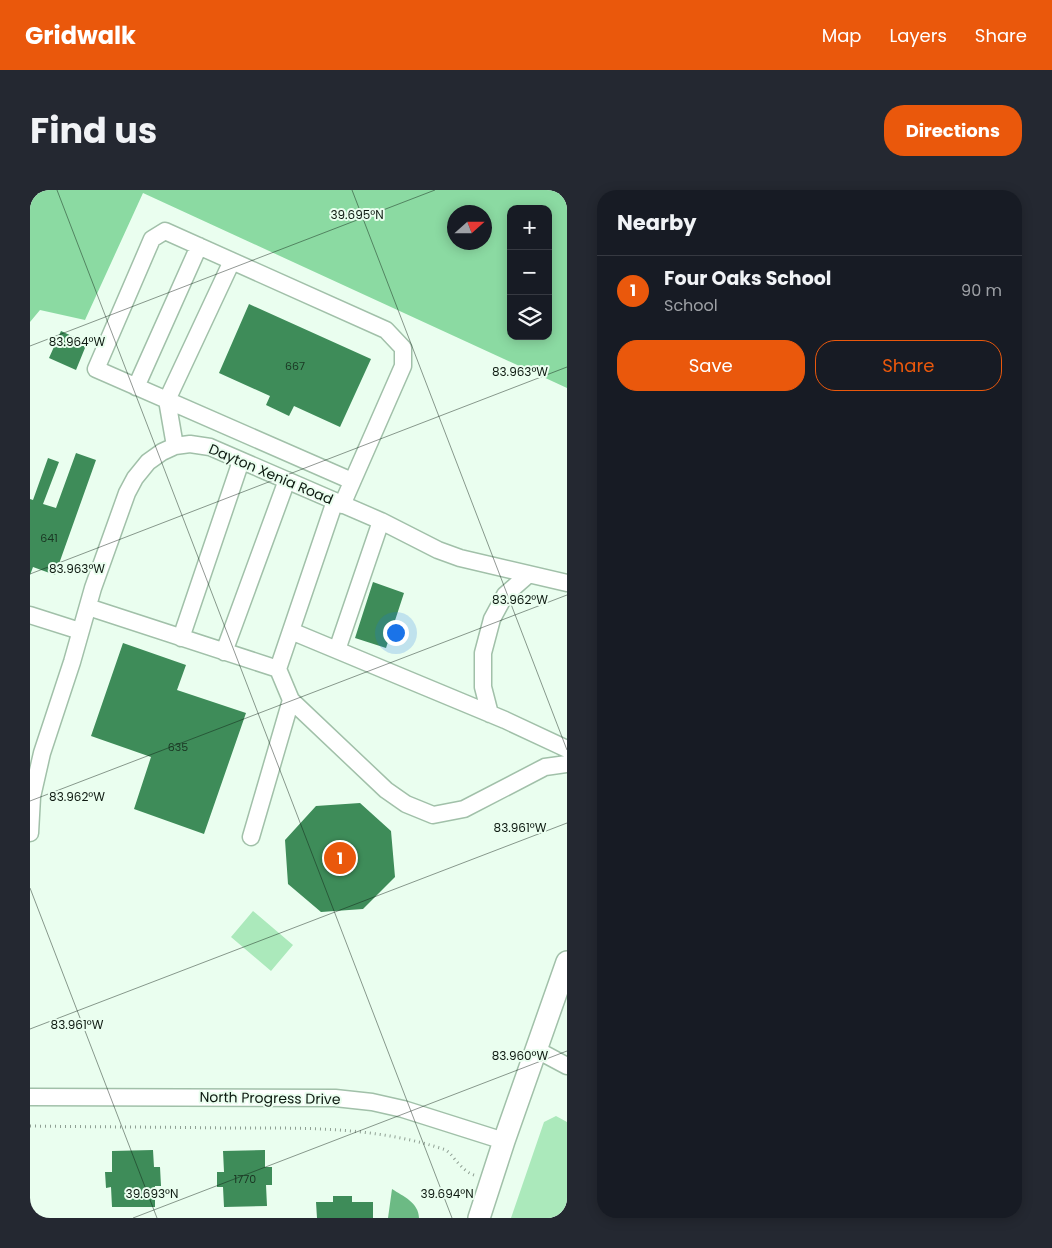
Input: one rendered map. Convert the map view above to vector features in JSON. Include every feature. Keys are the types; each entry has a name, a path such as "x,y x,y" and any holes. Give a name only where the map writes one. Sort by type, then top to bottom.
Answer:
{"main road":[{"path":"479,1218 567,962"}],"street":[{"path":"352,481 96,369 152,239 165,231 386,330 402,348 403,366 352,481 339,503 278,669 291,700 386,790 406,804 433,815 464,809 545,767 567,764"},
{"path":"136,387 199,246"},
{"path":"175,446 166,400 232,261"},
{"name":"Dayton Xenia Road","path":"30,834 32,789 42,753 88,607 127,494 135,478 148,462 162,452 175,446 201,445 381,521 438,550 460,558 567,583"},
{"path":"181,638 241,461"},
{"path":"224,652 286,480"},
{"path":"337,650 381,521"},
{"path":"490,714 484,687 483,653 492,619 505,595 529,574"},
{"path":"88,607 278,669"},
{"path":"30,615 80,632"},
{"path":"291,631 490,714 567,749"},
{"path":"251,837 291,700"},
{"path":"537,1050 567,1066"},
{"name":"North Progress Drive","path":"30,1097 334,1098 372,1102 404,1110 504,1141"}],"path":[{"path":"30,1126 350,1130 393,1136 446,1149 466,1172 491,1181"}],"shaded area":[{"path":"30,190 567,190 567,388 143,193 85,320 40,310 30,322"},
{"path":"253,911 293,945 271,971 231,937"},
{"path":"556,1116 567,1122 567,1218 511,1218 544,1122"},
{"path":"392,1189 413,1204 419,1218 388,1218"}],"building":[{"path":"249,304 371,359 340,427 294,406 289,416 266,405 270,396 219,373"},
{"path":"61,331 87,343 76,370 49,358"},
{"path":"76,453 96,460 55,575 33,567 30,575 30,499 33,500 48,458 59,462 43,504 56,508"},
{"path":"373,582 404,593 386,648 355,638"},
{"path":"123,643 186,665 177,690 246,713 204,834 134,809 151,757 91,736"},
{"path":"360,803 391,831 395,877 363,909 321,912 288,884 285,840 316,806"},
{"path":"153,1150 154,1167 160,1167 161,1186 155,1186 155,1207 112,1207 111,1187 106,1188 105,1172 112,1172 112,1151"},
{"path":"265,1150 265,1167 272,1167 272,1185 266,1185 267,1206 224,1207 223,1187 217,1187 217,1172 224,1172 223,1151"},
{"path":"333,1196 352,1196 352,1202 373,1202 373,1218 317,1218 316,1202 333,1202"}],"place":[{"name":"Four Oaks School","path":"340,858"}]}
